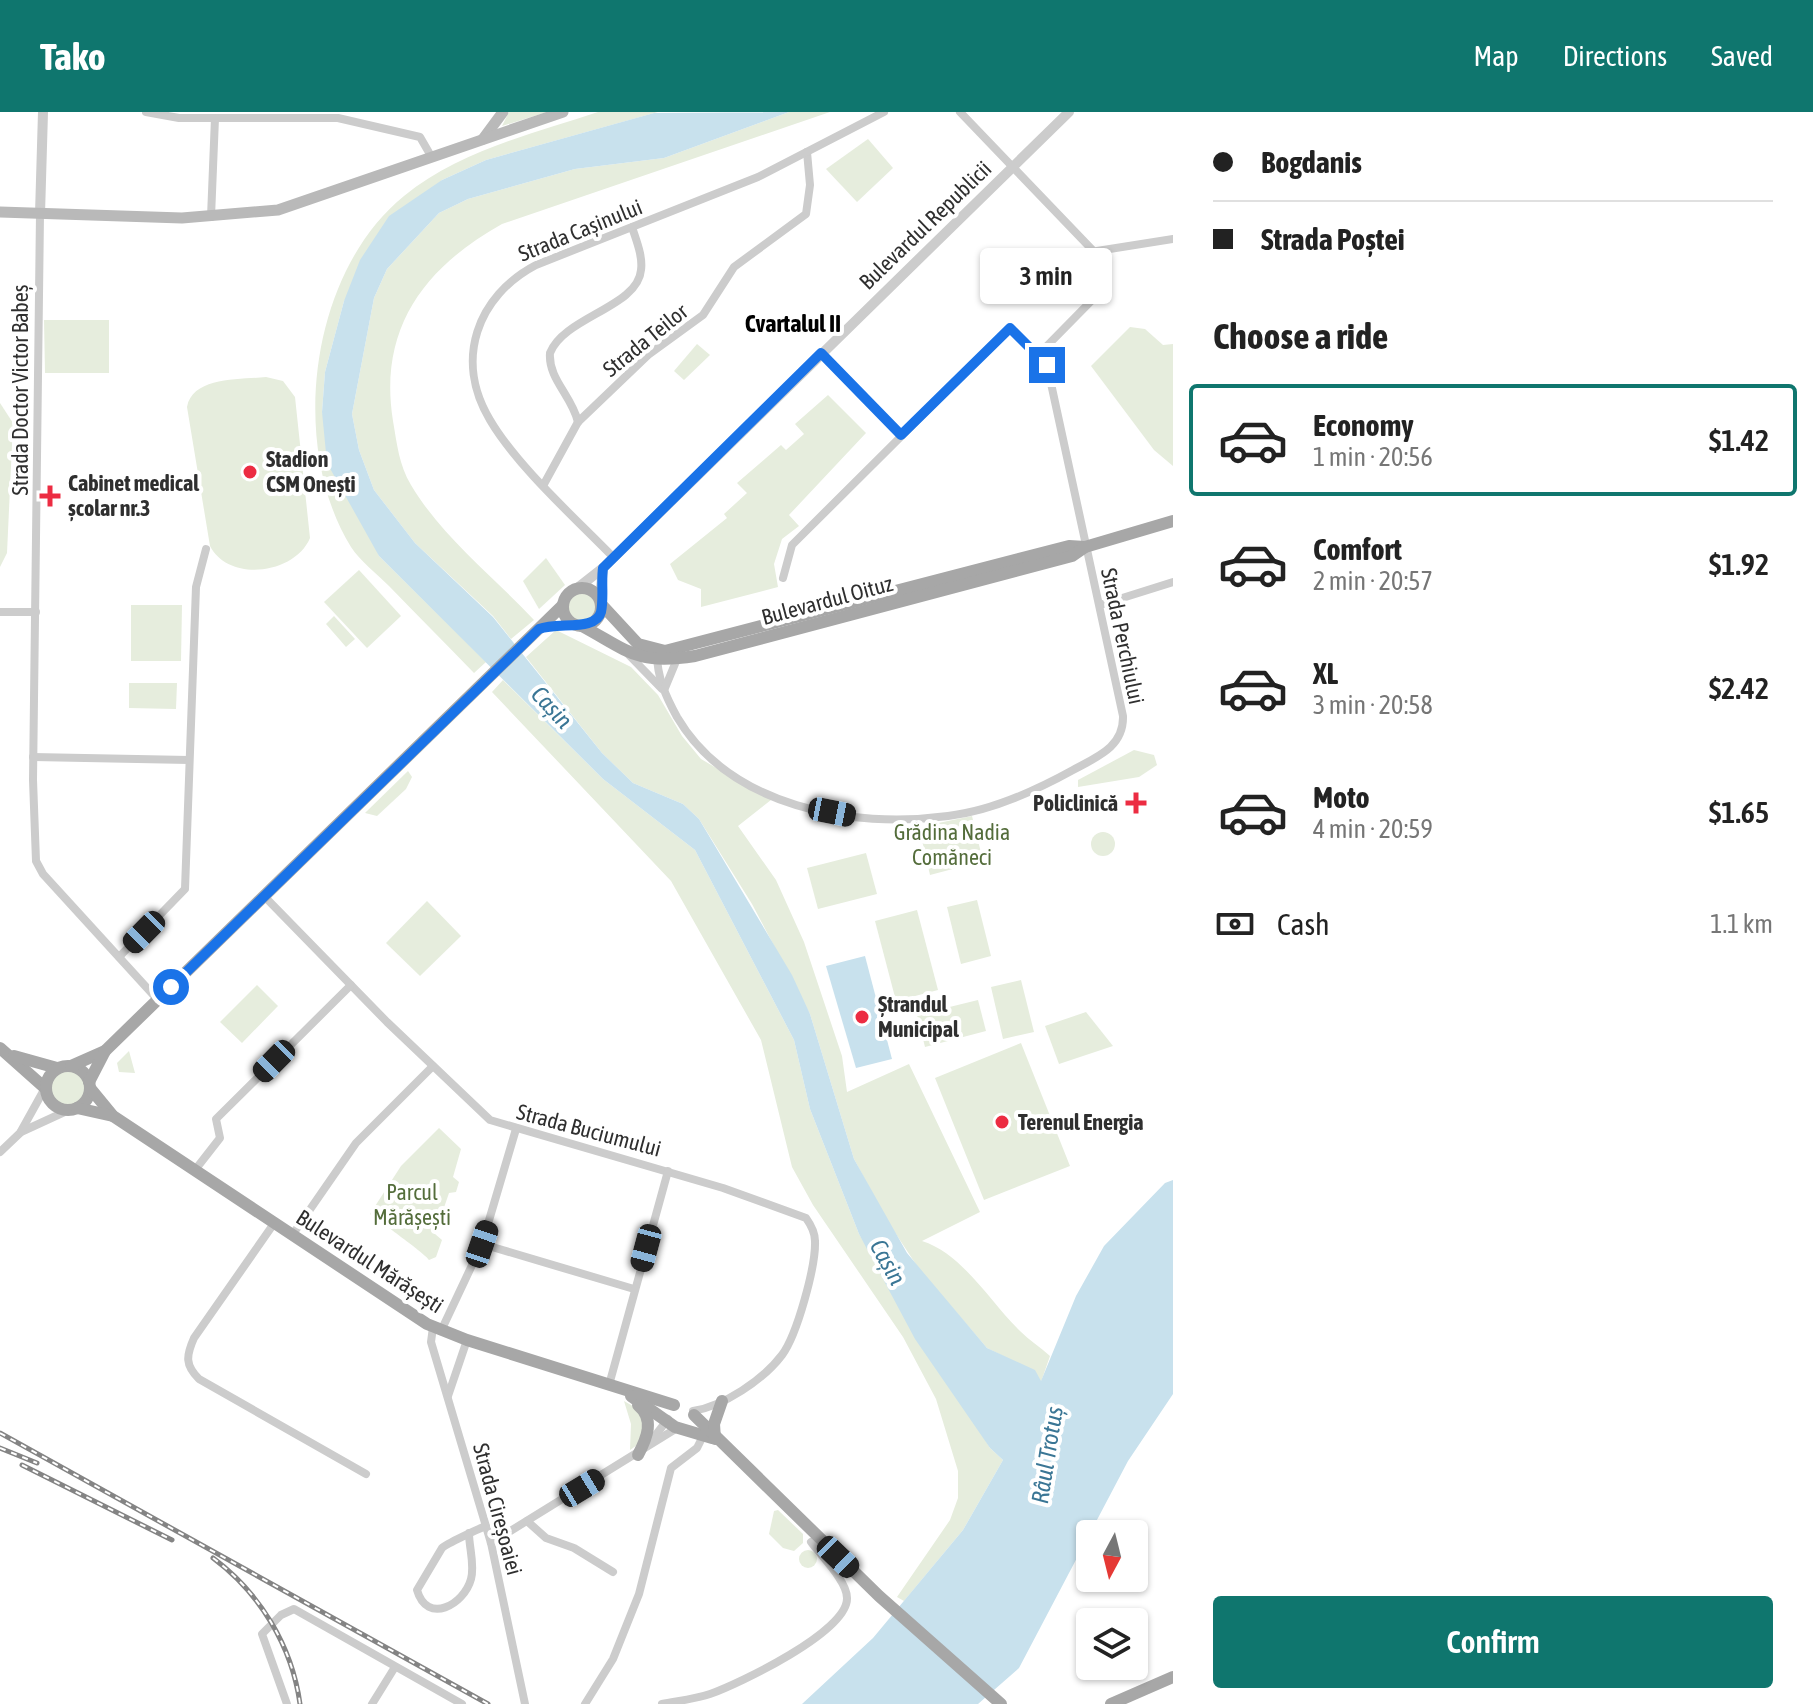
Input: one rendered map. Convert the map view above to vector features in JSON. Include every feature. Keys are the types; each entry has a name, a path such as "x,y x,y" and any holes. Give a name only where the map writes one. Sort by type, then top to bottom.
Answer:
{"main road":[{"path":"482,139 503,112"},
{"path":"0,212 211,217 296,206 563,112"},
{"name":"Bulevardul Oituz","path":"657,656 694,650 1072,556 1085,547 1173,521"},
{"path":"6,1052 57,1068 71,1066 105,1051 539,629 575,590 589,590 630,639 657,656"},
{"path":"539,629 578,625 598,618 600,602"},
{"path":"563,605 565,614 578,625"},
{"name":"Bulevardul Oituz","path":"578,625 624,652 677,659 694,650"},
{"path":"6,1052 45,1088 53,1104 74,1108 87,1100 105,1051"},
{"path":"71,1066 82,1071 90,1085"},
{"path":"45,1088 48,1078 57,1068"},
{"name":"Bulevardul Mărășești","path":"90,1085 113,1116 437,1329 674,1405 685,1403 693,1413"},
{"name":"Bulevardul Mărășești","path":"74,1108 113,1116"},
{"path":"615,1387 675,1425 709,1438"},
{"path":"615,1387 645,1412 647,1435 642,1452"},
{"path":"709,1438 722,1401"},
{"path":"674,1405 675,1425"},
{"path":"675,1425 689,1426 693,1413"},
{"path":"693,1413 709,1438 994,1700"},
{"path":"1111,1704 1173,1677"}],"street":[{"path":"40,214 43,112"},
{"path":"146,112 215,118 302,116 351,121 420,137 431,156"},
{"name":"Strada Cașinului","path":"613,557 493,426 484,408 474,371 480,323 494,296 516,276 565,252 758,177 884,112"},
{"path":"783,578 792,545 1010,328 1039,354 1101,291 1105,270 1097,251 960,112"},
{"name":"Bulevardul Republicii","path":"575,590 603,568 1069,112"},
{"path":"211,217 215,118"},
{"name":"Strada Teilor","path":"544,484 578,422 648,355 703,315 724,280 740,262 806,214 810,185 807,152"},
{"name":"Strada Doctor Victor Babeș","path":"40,214 33,757 38,866 158,1000"},
{"path":"578,422 571,400 553,375 550,353 563,335 625,294 638,281 641,262 632,227"},
{"path":"1097,251 1173,239"},
{"path":"821,353 901,435"},
{"name":"Strada Perchiului","path":"624,652 665,693 682,724 702,749 733,775 770,796 805,807 880,819 966,813 1024,794 1104,753 1120,737 1123,716 1049,375 1039,354"},
{"path":"119,957 185,890 196,587 206,549"},
{"path":"600,602 603,568"},
{"path":"1100,605 1173,582"},
{"path":"0,612 36,612"},
{"name":"Strada Perchiului","path":"657,656 665,693"},
{"path":"665,693 668,673 677,659"},
{"path":"33,757 189,760"},
{"name":"Strada Buciumului","path":"264,896 487,1117 516,1129 668,1171 800,1213 812,1228 815,1251 790,1339 774,1363 722,1401"},
{"path":"195,1170 220,1138 216,1119 351,985"},
{"path":"293,1234 359,1140 433,1066"},
{"path":"0,1152 20,1133 45,1088"},
{"path":"20,1133 74,1108"},
{"path":"437,1329 482,1244 516,1129"},
{"path":"615,1387 634,1289 668,1171"},
{"path":"275,1222 194,1338 186,1360 189,1369 199,1379 366,1474"},
{"path":"482,1244 634,1289"},
{"name":"Strada Cireșoaiei","path":"437,1329 431,1342 491,1543 524,1703"},
{"path":"448,1397 467,1340"},
{"path":"693,1413 722,1401"},
{"path":"491,1543 642,1452 675,1425"},
{"path":"585,1704 613,1659 639,1594 671,1468 709,1438"},
{"path":"527,1521 546,1538 574,1548 613,1572"},
{"path":"469,1533 472,1564 467,1588 441,1611 429,1607 419,1597 418,1586 446,1543 462,1540 469,1533 486,1526"},
{"path":"662,1704 707,1695 756,1673 799,1648 840,1615 846,1605 846,1593 811,1542"},
{"path":"287,1704 262,1634 287,1610 300,1610 462,1704"},
{"path":"372,1704 395,1667"}],"green space":[{"path":"509,112 547,112 502,126"},
{"path":"598,112 658,112 486,160 442,180 344,301 325,372 322,412 379,556 486,662 474,673 351,547 331,506 319,460 315,411 319,362 329,314 347,269 372,229 404,196 425,180 472,155"},
{"path":"789,112 830,112 502,224 450,260 413,304 401,329 393,357 390,388 401,462 411,485 438,522 534,620 511,639 493,616 415,543 374,490 359,450 352,414 374,298 387,269 439,213 468,199 575,169 664,158"},
{"path":"868,139 893,168 857,202 826,169"},
{"path":"44,320 109,320 109,373 45,373"},
{"path":"1130,327 1145,329 1163,345 1173,344 1173,466 1154,450 1091,366"},
{"path":"697,344 710,355 684,380 674,371"},
{"name":"Stadion CSM Onești","path":"266,377 283,381 295,397 310,538 291,560 262,569 246,569 219,558 210,546 187,407 191,397 208,385"},
{"path":"828,395 866,433 789,515 799,526 782,539 774,564 778,587 701,607 701,589 678,580 670,564 727,518 724,514 747,493 737,483 781,445 786,450 804,434 795,424"},
{"path":"0,403 13,423 7,553 0,567"},
{"path":"546,558 565,585 539,609 523,581"},
{"path":"359,570 401,616 367,648 324,602"},
{"path":"582,588 595,594 601,607 595,620 582,626 569,620 563,607 569,594"},
{"path":"131,605 182,605 181,661 131,661"},
{"path":"334,616 355,639 346,647 326,624"},
{"path":"556,630 631,667 658,695 682,736 701,759 771,800 738,826 776,880 804,942 842,1056 847,1092 909,1064 980,1212 922,1241 950,1256 1020,1331 1050,1356 1041,1382 1017,1363 987,1348 919,1269 888,1222 854,1159 810,1014 752,904 699,819 683,804 633,783 602,753 526,657"},
{"path":"503,680 603,779 695,850 794,1040 810,1109 859,1234 990,1448 1003,1460 963,1530 904,1601 897,1597 950,1520 958,1498 958,1471 936,1399 903,1337 813,1205 792,1167 761,1040 671,881 492,692"},
{"path":"129,683 177,683 176,709 129,708"},
{"path":"1134,750 1154,755 1157,765 1139,777 1078,787 1078,780"},
{"path":"408,771 412,777 406,789 377,816 365,813"},
{"name":"Grădina Nadia Comăneci","path":"972,816 983,861 930,875 919,827"},
{"path":"1103,832 1111,836 1115,844 1111,852 1103,856 1095,852 1091,844 1095,836"},
{"path":"866,853 877,894 818,909 807,868"},
{"path":"977,900 991,956 961,964 947,907"},
{"path":"427,901 461,936 420,976 386,943"},
{"path":"917,910 938,990 896,1001 875,921"},
{"path":"1021,980 1034,1032 1003,1039 991,987"},
{"path":"257,985 278,1006 242,1043 220,1022"},
{"path":"978,1000 986,1031 925,1047 917,1015"},
{"path":"1086,1012 1113,1046 1059,1064 1045,1026"},
{"name":"Terenul Energia","path":"1021,1043 1070,1166 984,1200 935,1078"},
{"path":"129,1051 135,1073 119,1072 117,1063"},
{"path":"68,1071 80,1076 85,1088 80,1100 68,1105 56,1100 51,1088 56,1076"},
{"name":"Parcul Mărășești","path":"439,1128 461,1149 453,1177 459,1182 456,1192 449,1193 435,1234 442,1240 436,1257 429,1260 370,1214 401,1166"},
{"path":"624,1401 636,1409 642,1423 640,1443 630,1450 631,1424"},
{"path":"778,1510 803,1534 803,1543 794,1551 783,1548 769,1534 774,1511"},
{"path":"804,1550 812,1550 817,1559 815,1566 804,1568 799,1563 799,1555"}],"water":[{"path":"789,112 664,158 575,169 468,199 439,213 387,269 374,298 352,414 359,450 374,490 415,543 493,617 602,753 633,783 683,804 699,819 792,975 810,1014 854,1159 907,1253 987,1348 1035,1370 1041,1381 1076,1296 1104,1246 1165,1183 1173,1180 1173,1394 1128,1461 1097,1520 1076,1520 1076,1560 1019,1668 978,1704 802,1704 873,1638 963,1530 1003,1460 990,1448 915,1339 859,1234 810,1109 794,1040 695,850 603,779 379,556 327,463 322,412 325,372 344,301 360,260 389,216 442,180 486,160 654,113"},
{"name":"Ștrandul Municipal","path":"865,956 892,1059 856,1068 826,966"}],"railway":[{"path":"0,1433 488,1704"},
{"path":"0,1448 37,1463"},
{"path":"22,1465 172,1540"},
{"path":"213,1558 245,1587 271,1622 290,1662 300,1704"}],"place":[{"name":"Stadion CSM Onești","path":"250,472"},
{"name":"Cabinet medical școlar nr.3","path":"50,496"},
{"name":"Policlinică","path":"1136,803"},
{"name":"Ștrandul Municipal","path":"862,1017"},
{"name":"Terenul Energia","path":"1002,1122"}],"district":[{"name":"Cvartalul II","path":"793,323"}],"route":[{"path":"171,987 539,629 563,623 587,626 595,621 601,609 603,568 821,353 901,435 1010,328 1047,365"}],"water label":[{"name":"Cașin","path":"552,707"},
{"name":"Cașin","path":"888,1262"},
{"name":"Râul Trotuș","path":"1047,1455"}]}
